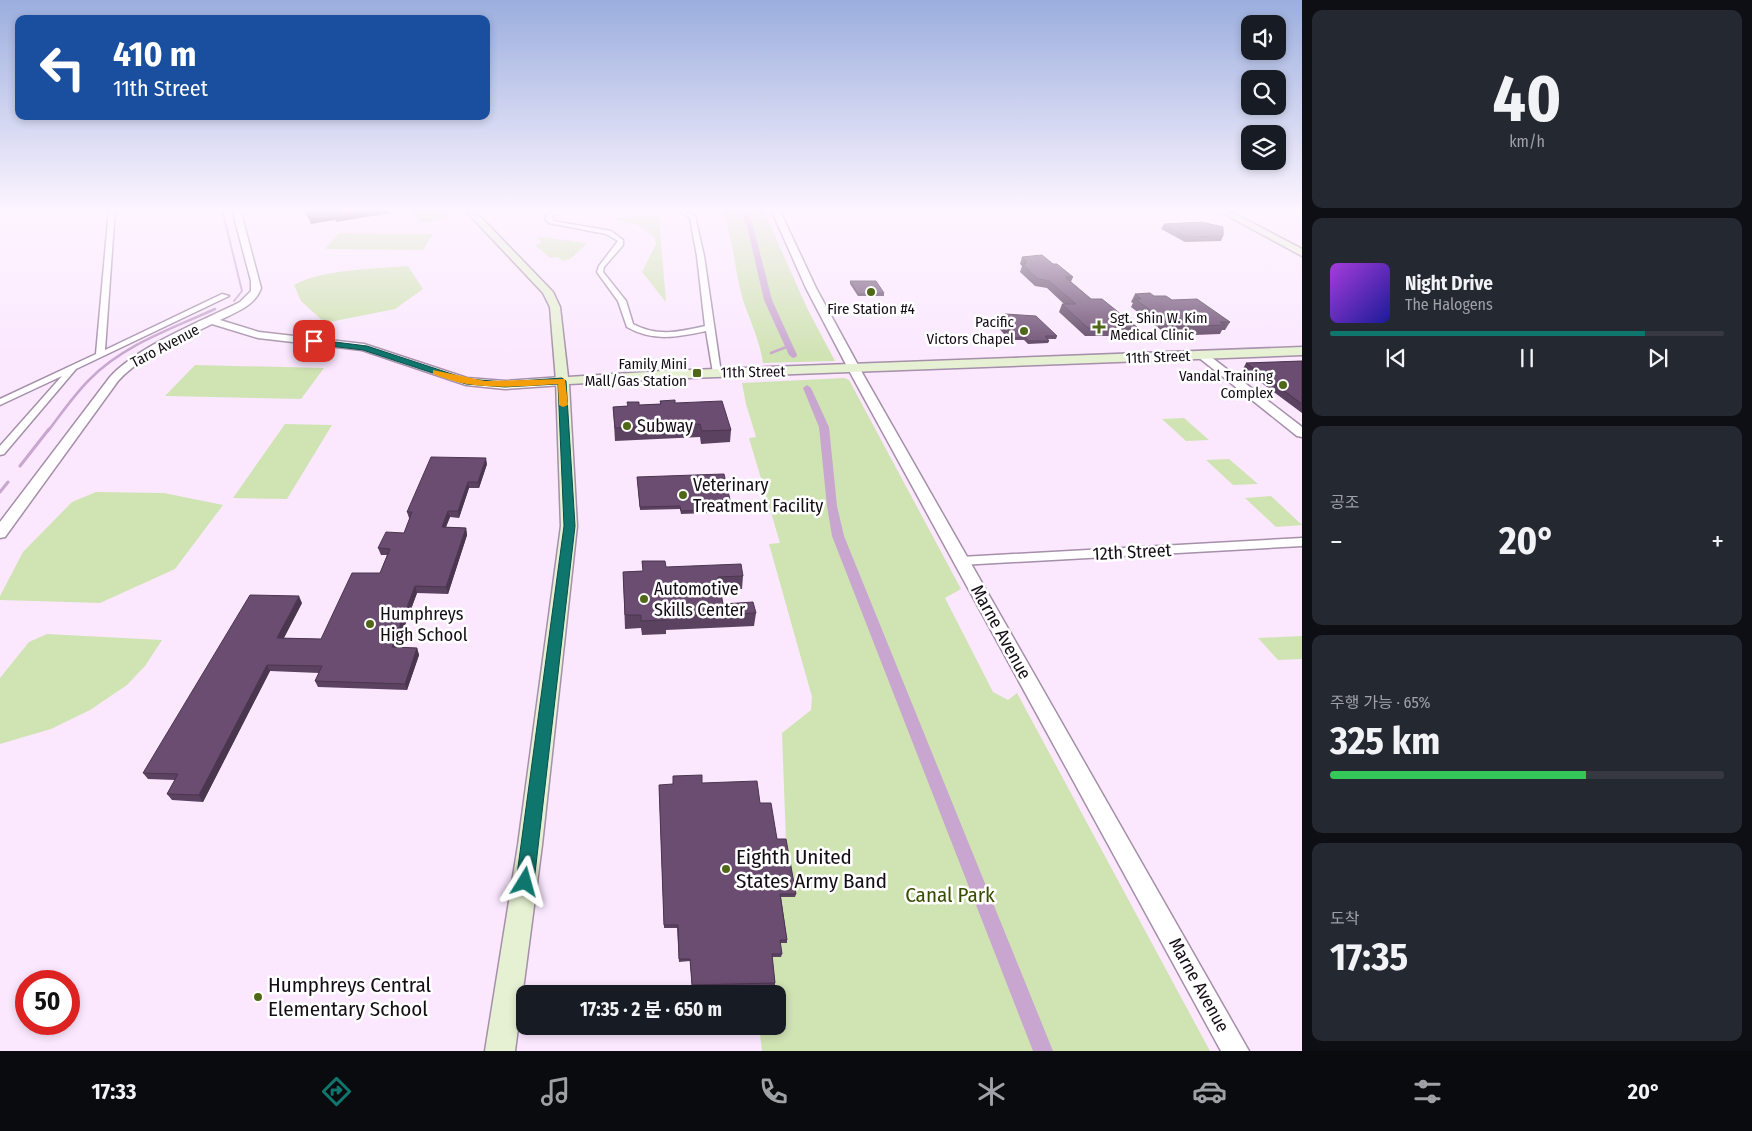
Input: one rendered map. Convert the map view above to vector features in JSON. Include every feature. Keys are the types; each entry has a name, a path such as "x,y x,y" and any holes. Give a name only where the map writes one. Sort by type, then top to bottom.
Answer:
{"main road":[{"path":"500,1051 530,845 569,526 562,381 554,307 548,292 515,258"},
{"name":"11th Street","path":"562,381 717,373 1302,351"}],"street":[{"path":"100,356 108,258"},
{"name":"Taro Avenue","path":"0,533 114,378 125,367 153,350 213,322 244,304 256,293 258,287 250,258"},
{"path":"609,258 601,267 600,272 622,301 630,325 644,333 660,336 677,335 708,328"},
{"path":"700,258 708,328 717,373"},
{"name":"Marne Avenue","path":"797,258 854,369 1236,1051"},
{"path":"0,402 224,296"},
{"name":"11th Street","path":"213,322 258,334 364,348 466,381 505,385 562,381"},
{"path":"1202,355 1302,433"},
{"path":"0,452 75,367"},
{"path":"43,382 52,383 58,387"},
{"name":"12th Street","path":"961,561 1302,542"}],"green space":[{"path":"559,258 571,258 567,260 563,261"},
{"path":"649,258 662,258 666,302 642,272"},
{"path":"734,258 785,258 807,308 835,361 763,363 757,339 743,300"},
{"path":"408,266 423,289 395,309 325,323 301,301 294,285 334,273"},
{"path":"195,365 324,368 301,399 165,396"},
{"name":"Canal Park","path":"844,378 849,380 961,589 945,598 993,692 1008,700 1017,693 1210,1051 762,1051 760,1035 786,1035 786,985 756,985 779,943 786,943 780,897 794,897 786,842 782,733 811,710 812,697 769,544 780,543 749,438 756,437 742,383"},
{"path":"1184,418 1209,440 1186,441 1162,419"},
{"path":"285,424 332,425 287,499 233,498"},
{"path":"1229,459 1258,484 1233,485 1206,460"},
{"path":"96,492 164,493 223,505 175,569 100,603 0,600 0,596 23,552 72,502"},
{"path":"1271,496 1302,525 1276,527 1245,498"},
{"path":"47,634 162,640 145,666 127,685 90,710 51,729 0,744 0,678 29,642"},
{"path":"1302,636 1302,659 1278,660 1258,638"}],"building":[{"path":"1023,258 1046,258 1053,264 1057,264 1073,277 1065,277 1091,299 1102,299 1138,328 1088,328 1062,304 1076,304 1049,281 1038,279 1022,264 1027,262"},
{"name":"Fire Station #4","path":"850,281 876,281 884,293 858,294"},
{"path":"1150,293 1154,296 1166,296 1172,300 1197,299 1230,322 1220,322 1225,325 1173,327 1135,299 1141,299 1135,294"},
{"name":"Pacific Victors Chapel","path":"1005,314 1036,316 1057,336 1045,336 1049,341 1029,341 1025,337 1015,338 997,322 1000,322 996,318 1008,317"},
{"name":"Vandal Training Complex","path":"1302,361 1302,404 1246,363"},
{"path":"675,400 675,403 722,401 731,430 702,431 700,424 615,428 613,407 628,406 627,402 639,402 639,405 661,404 660,401"},
{"name":"Humphreys High School","path":"431,457 486,458 478,482 468,482 458,511 448,511 442,527 466,528 446,587 415,586 392,647 417,648 405,684 315,681 322,666 267,665 199,795 167,794 178,774 143,773 250,595 299,596 277,638 321,639 352,573 380,573 390,549 378,548 386,532 404,533 412,512 407,512"},
{"name":"Veterinary Treatment Facility","path":"724,474 731,504 708,505 709,510 681,511 680,506 640,507 637,477"},
{"path":"642,561 665,561 666,567 741,564 743,576 718,577 723,604 753,602 756,613 666,617 666,620 641,621 641,615 625,615 623,572 643,571"},
{"name":"Eighth United States Army Band","path":"702,775 702,783 757,781 760,803 771,803 777,839 786,839 796,894 780,894 787,940 780,940 782,954 772,954 775,983 692,985 690,959 679,959 678,925 664,925 659,785 673,784 673,776"}],"waterway":[{"path":"234,258 242,291 234,301"},
{"path":"758,258 768,300 793,355"},
{"path":"48,431 83,386 117,357 148,339 215,309"},
{"path":"771,353 789,346"},
{"path":"807,388 824,427 832,506 838,536 1043,1051"},
{"path":"20,466 49,429"},
{"path":"0,492 8,482"}],"slow traffic":[{"path":"436,372 451,378 485,384 505,385 562,381 563,405"}],"place":[{"name":"Fire Station #4","path":"871,292"},
{"name":"Sgt. Shin W. Kim Medical Clinic","path":"1099,327"},
{"name":"Pacific Victors Chapel","path":"1024,331"},
{"name":"Family Mini Mall/Gas Station","path":"697,373"},
{"name":"Vandal Training Complex","path":"1283,385"},
{"name":"Subway","path":"627,426"},
{"name":"Veterinary Treatment Facility","path":"683,495"},
{"name":"Automotive Skills Center","path":"644,599"},
{"name":"Humphreys High School","path":"370,624"},
{"name":"Eighth United States Army Band","path":"726,869"},
{"name":"Humphreys Central Elementary School","path":"258,997"}],"route":[{"path":"314,341 364,348 451,378 466,381 505,385 562,381 568,468 569,526 525,882"}]}
